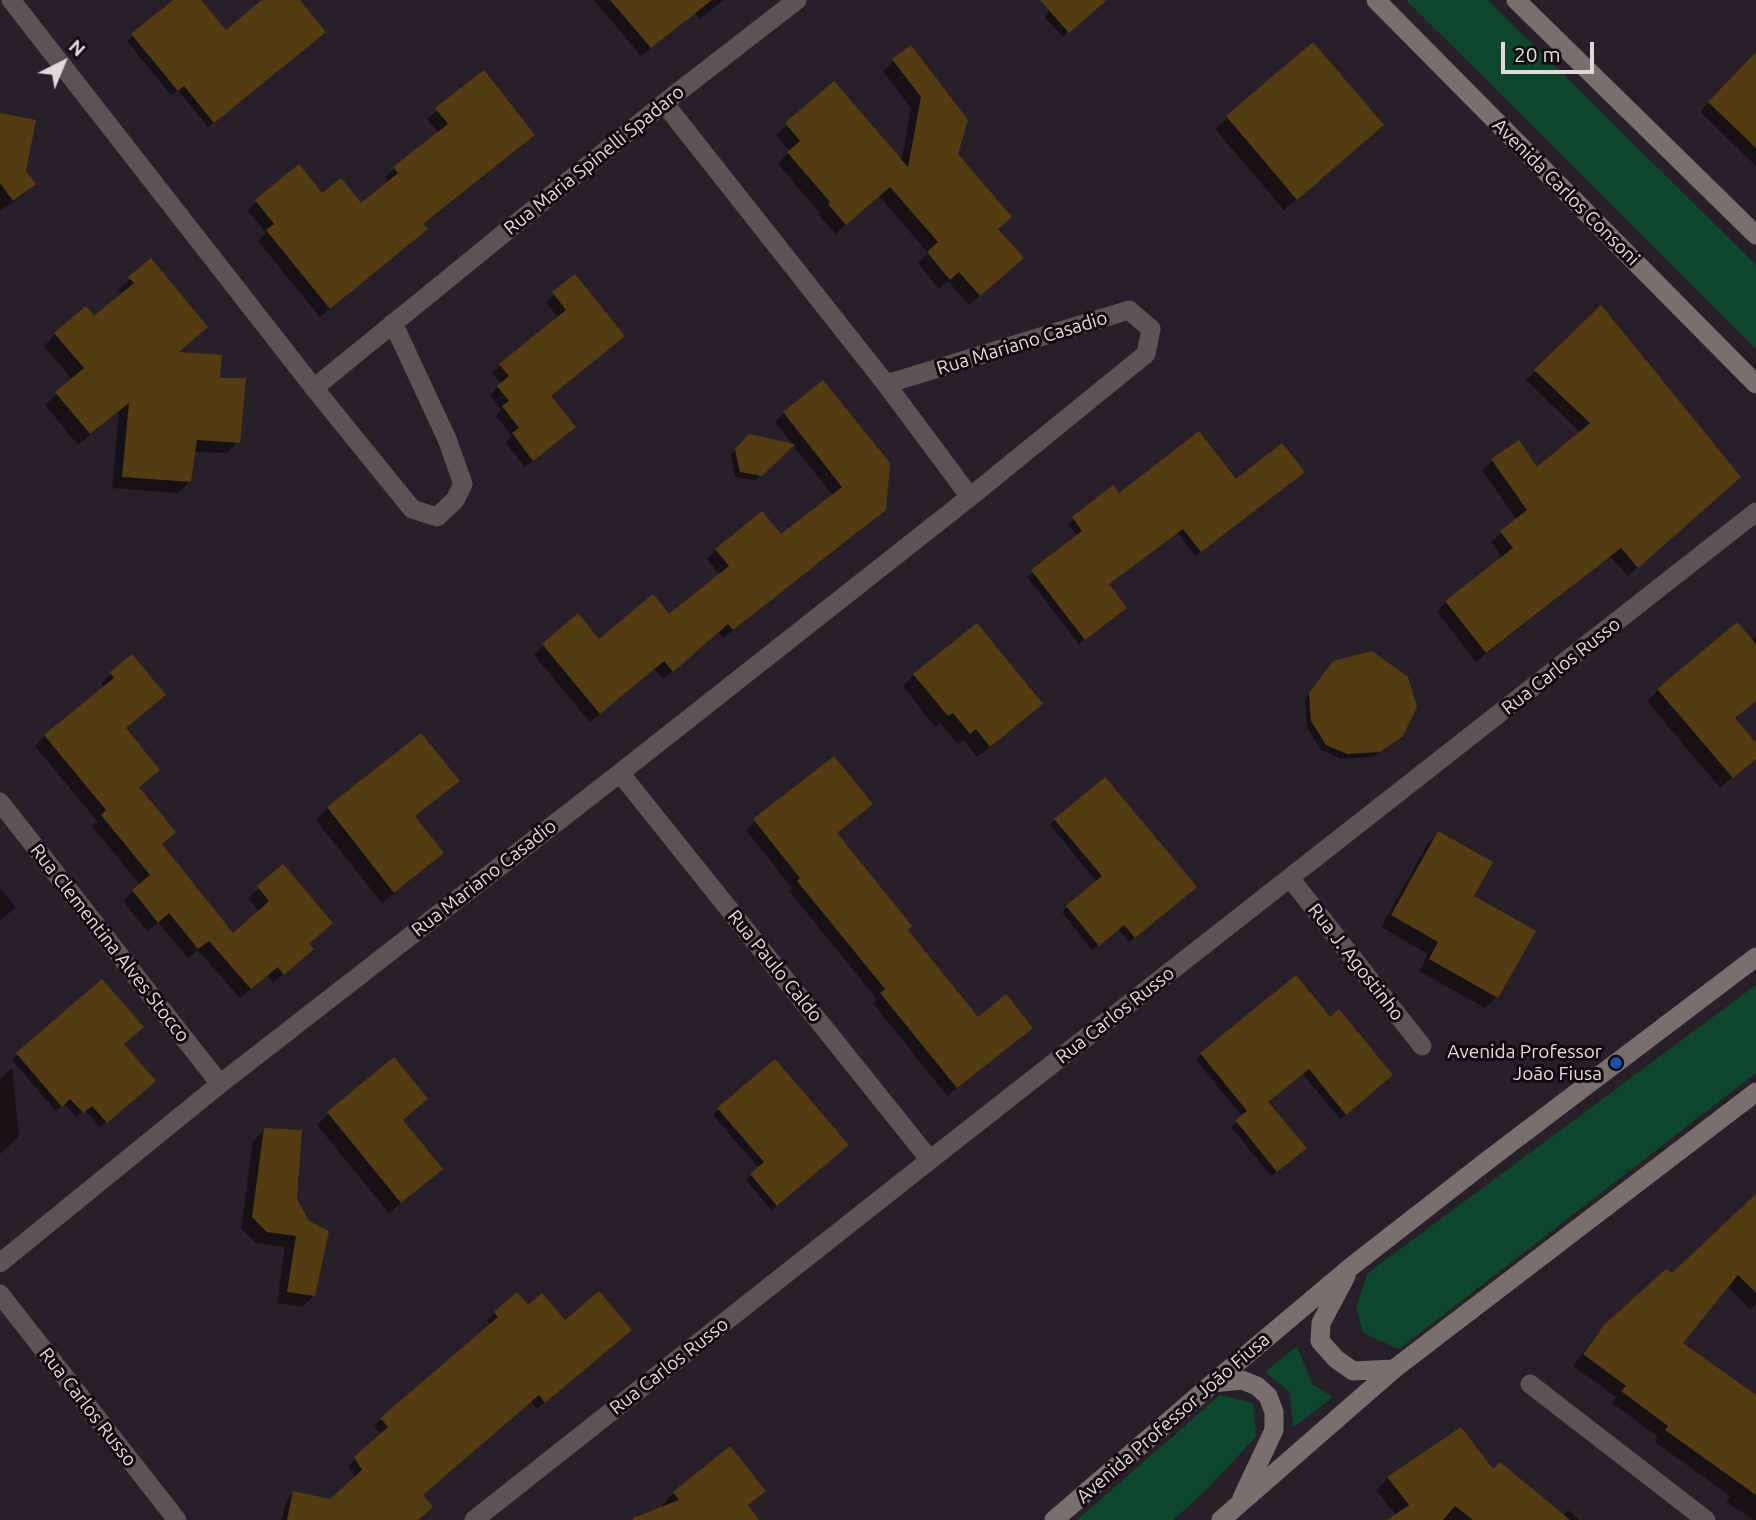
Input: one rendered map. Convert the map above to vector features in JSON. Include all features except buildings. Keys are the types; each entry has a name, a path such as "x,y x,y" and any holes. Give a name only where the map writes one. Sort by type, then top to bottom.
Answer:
{"main road":[{"name":"Avenida Carlos Consoni","path":"1376,0 1756,384"},
{"path":"1516,0 1756,235"},
{"name":"Avenida Professor João Fiusa","path":"1054,1520 1352,1266 1756,957"},
{"path":"1221,1520 1394,1368 1756,1092"},
{"path":"1352,1266 1321,1323 1320,1341 1336,1359 1353,1371 1394,1368"},
{"path":"1213,1383 1242,1380 1257,1387 1268,1396 1274,1412 1274,1430 1238,1505"}],"street":[{"path":"11,0 314,388 412,509 436,517 455,500 463,484 447,439 393,323"},
{"name":"Rua Maria Spinelli Spadaro","path":"314,388 664,103 797,0"},
{"path":"664,103 886,384 970,496"},
{"name":"Rua Mariano Casadio","path":"0,1263 220,1084 620,773 1146,354 1151,328 1129,310 886,384"},
{"name":"Rua Carlos Russo","path":"474,1520 1756,512"},
{"name":"Rua Paulo Caldo","path":"620,773 930,1160"},
{"name":"Rua Clementina Alves Stocco","path":"0,802 220,1084"},
{"name":"Rua J. Agostinho","path":"1290,878 1422,1046"},
{"name":"Rua Carlos Russo","path":"0,1294 177,1520"},
{"path":"1530,1384 1706,1520"}],"green space":[{"path":"1406,0 1488,0 1756,265 1756,349"},
{"path":"1756,985 1756,1073 1399,1349 1363,1333 1356,1307 1368,1273"},
{"path":"1297,1346 1312,1384 1333,1397 1293,1428 1290,1392 1265,1372"},
{"path":"1220,1395 1253,1403 1256,1437 1206,1490 1173,1520 1077,1520"}],"place":[{"name":"Avenida Professor João Fiusa","path":"1616,1063"}]}
